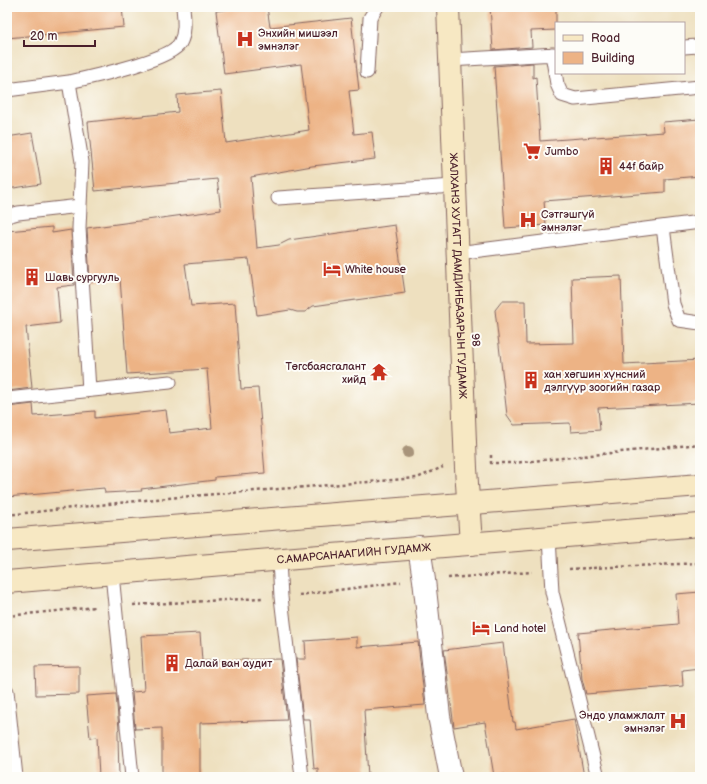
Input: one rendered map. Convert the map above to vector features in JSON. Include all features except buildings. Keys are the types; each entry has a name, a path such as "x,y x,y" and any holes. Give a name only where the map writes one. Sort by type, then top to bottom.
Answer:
{"main road":[{"name":"ЖАЛХАНЗ ХУТАГТ ДАМДИНБАЗАРЫН ГУДАМЖ","path":"448,7 454,186 471,544"},
{"path":"7,540 700,486"},
{"name":"С.АМАРСАНААГИЙН ГУДАМЖ","path":"7,582 700,525"}],"street":[{"path":"419,547 439,716 451,777"}],"lane":[{"path":"7,90 69,82 133,66 170,53 180,45 184,35 183,7"},
{"path":"367,72 370,18 377,7"},
{"path":"685,47 698,46 700,48"},
{"path":"449,60 554,54 555,64"},
{"path":"556,74 557,84 562,95 575,99 700,87"},
{"path":"69,82 82,162 79,228 89,390"},
{"path":"278,198 454,186"},
{"path":"7,216 18,213 80,206"},
{"path":"457,253 700,222"},
{"path":"663,227 673,304 680,320 700,324"},
{"path":"7,399 170,382"},
{"path":"549,537 552,592 598,777"},
{"path":"279,560 281,597 302,777"},
{"path":"112,574 132,777"},
{"path":"7,691 16,777"}],"path":[{"path":"490,447 491,463 513,463 700,444"},
{"path":"7,515 155,500 417,478 446,465"},
{"path":"7,616 116,605 281,597 424,580 550,570 700,563"}],"place":[{"name":"Энхийн мишээл эмнэлэг","path":"245,39"},
{"name":"Jumbo","path":"532,151"},
{"name":"44f байр","path":"606,166"},
{"name":"Сэтгэшгүй эмнэлэг","path":"528,220"},
{"name":"White house","path":"332,269"},
{"name":"Шавь сургууль","path":"32,277"},
{"name":"Төгсбаясгалант хийд","path":"379,372"},
{"name":"хан хөгшин хүнсний дэлгүүр зоогийн газар","path":"531,380"},
{"name":"Land hotel","path":"481,628"},
{"name":"Далай ван аудит","path":"172,663"},
{"name":"Эндо уламжлалт эмнэлэг","path":"678,721"}]}
